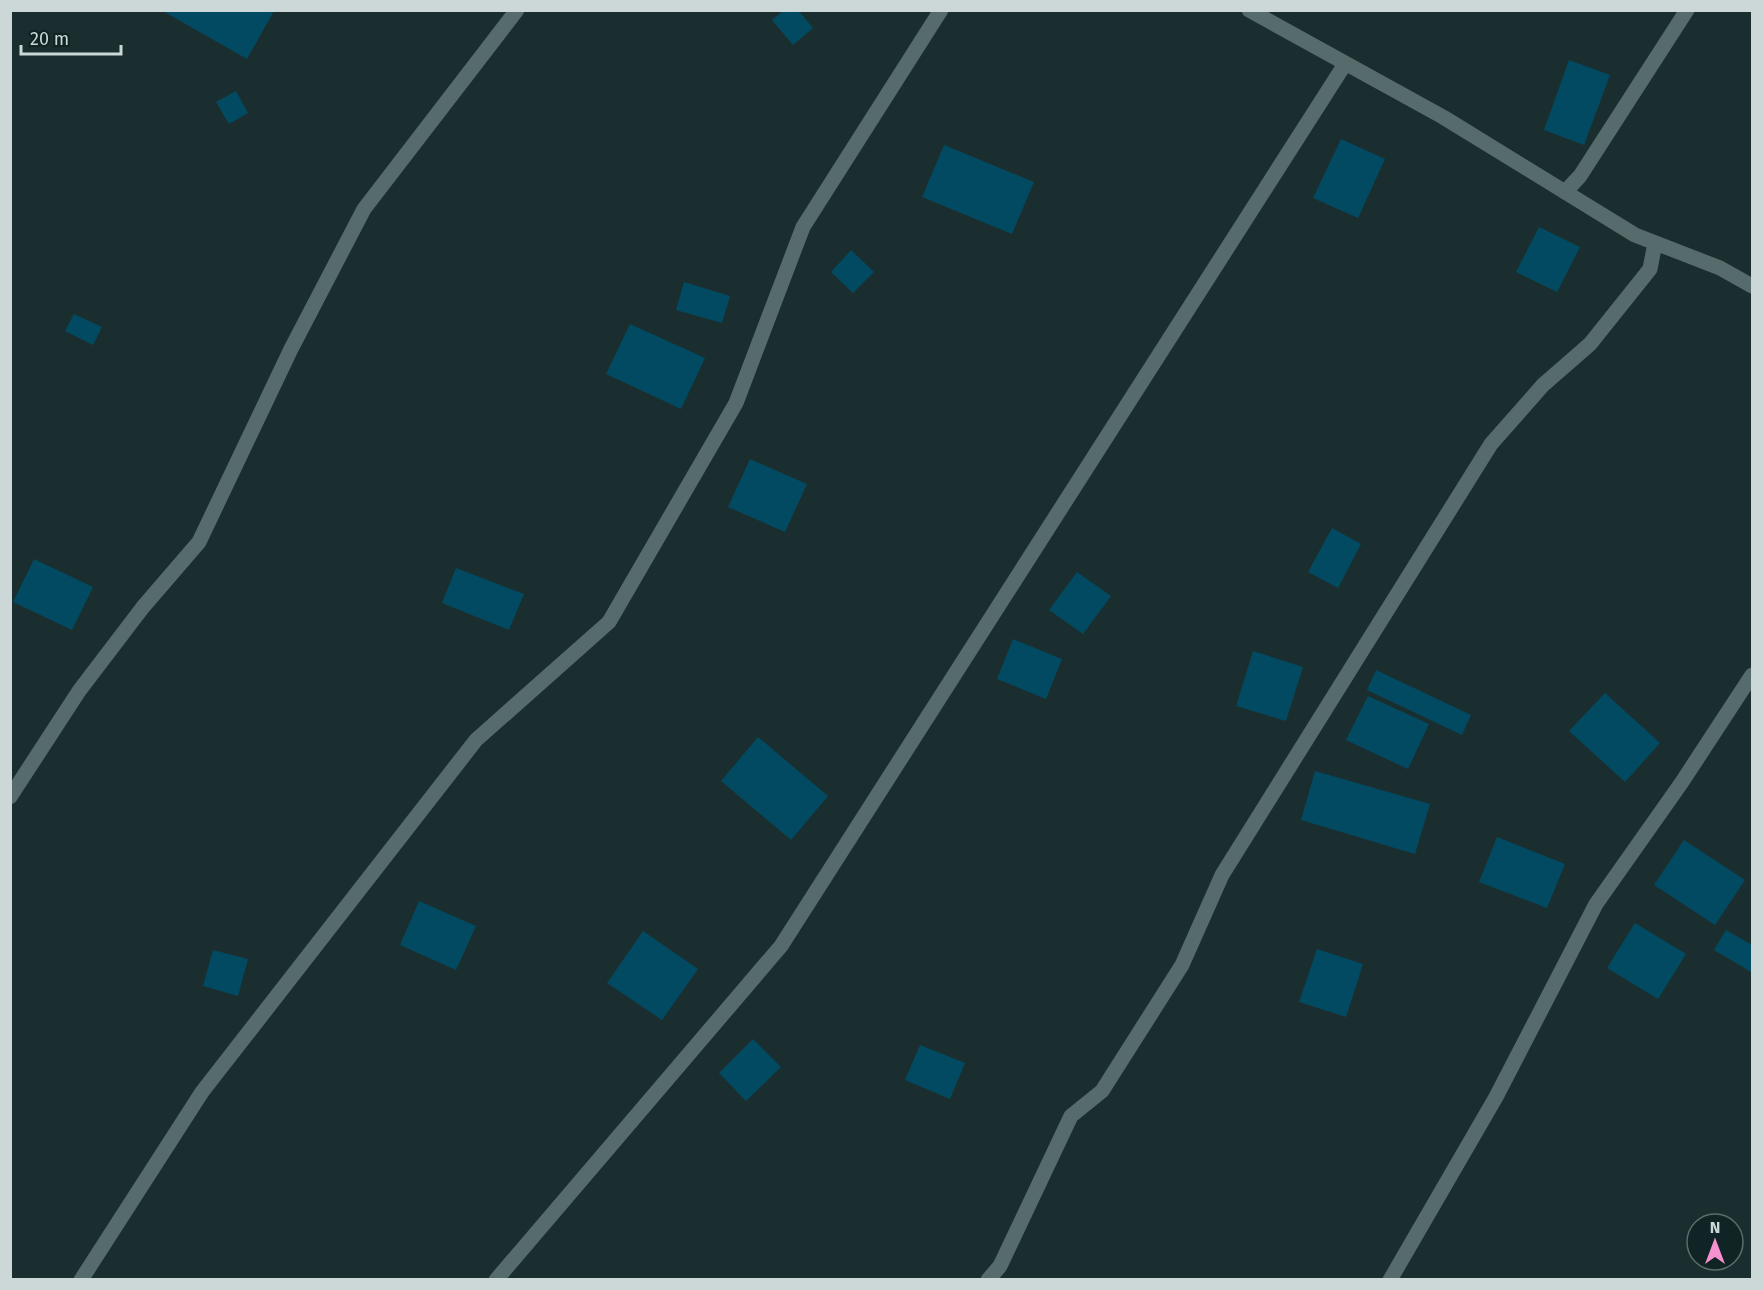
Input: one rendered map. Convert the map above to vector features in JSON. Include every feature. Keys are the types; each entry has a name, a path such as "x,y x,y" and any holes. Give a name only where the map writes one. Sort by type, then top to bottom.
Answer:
{"street":[{"path":"10,797 79,691 142,607 199,542 291,349 364,209 517,10"},
{"path":"81,1280 202,1092 476,740 609,622 736,403 803,227 941,10"},
{"path":"1249,10 1443,117 1635,235 1720,268 1752,286"},
{"path":"1565,192 1580,176 1688,10"},
{"path":"496,1280 781,946 1345,64"},
{"path":"988,1280 1000,1266 1071,1116 1102,1091 1182,965 1222,875 1491,444 1543,385 1590,344 1650,269 1655,243"},
{"path":"1390,1280 1496,1097 1596,904 1682,782 1752,675"}],"building":[{"path":"161,10 273,10 274,11 247,59"},
{"path":"784,10 798,10 813,28 793,45 772,20"},
{"path":"1569,60 1610,75 1584,145 1544,130"},
{"path":"236,91 248,113 229,124 216,102"},
{"path":"1341,139 1385,159 1358,218 1313,198"},
{"path":"944,145 1034,182 1012,234 922,197"},
{"path":"1539,227 1580,247 1557,292 1516,272"},
{"path":"851,250 874,272 853,293 831,272"},
{"path":"684,282 730,296 722,323 676,310"},
{"path":"74,314 102,327 93,345 65,331"},
{"path":"630,324 705,358 681,409 606,374"},
{"path":"750,459 807,484 785,532 728,507"},
{"path":"1332,528 1361,544 1338,588 1308,572"},
{"path":"34,559 93,587 72,630 13,602"},
{"path":"456,568 524,594 509,630 442,603"},
{"path":"1077,572 1111,596 1083,634 1049,610"},
{"path":"1013,639 1062,659 1046,699 997,679"},
{"path":"1253,651 1303,667 1286,721 1236,706"},
{"path":"1376,670 1471,715 1462,735 1367,690"},
{"path":"1605,693 1660,743 1625,782 1569,731"},
{"path":"1368,696 1429,724 1408,769 1346,740"},
{"path":"758,737 828,796 791,840 721,781"},
{"path":"1315,771 1430,804 1415,854 1301,820"},
{"path":"1497,837 1565,864 1547,908 1479,882"},
{"path":"1684,840 1745,880 1715,925 1654,885"},
{"path":"419,901 476,926 456,970 400,945"},
{"path":"1635,923 1686,954 1658,999 1607,968"},
{"path":"1726,930 1752,945 1751,972 1714,950"},
{"path":"643,931 698,969 662,1020 607,983"},
{"path":"1317,949 1363,964 1346,1017 1299,1002"},
{"path":"213,950 248,959 238,996 203,986"},
{"path":"753,1039 781,1067 746,1101 719,1073"},
{"path":"920,1045 965,1063 950,1099 905,1080"}]}
